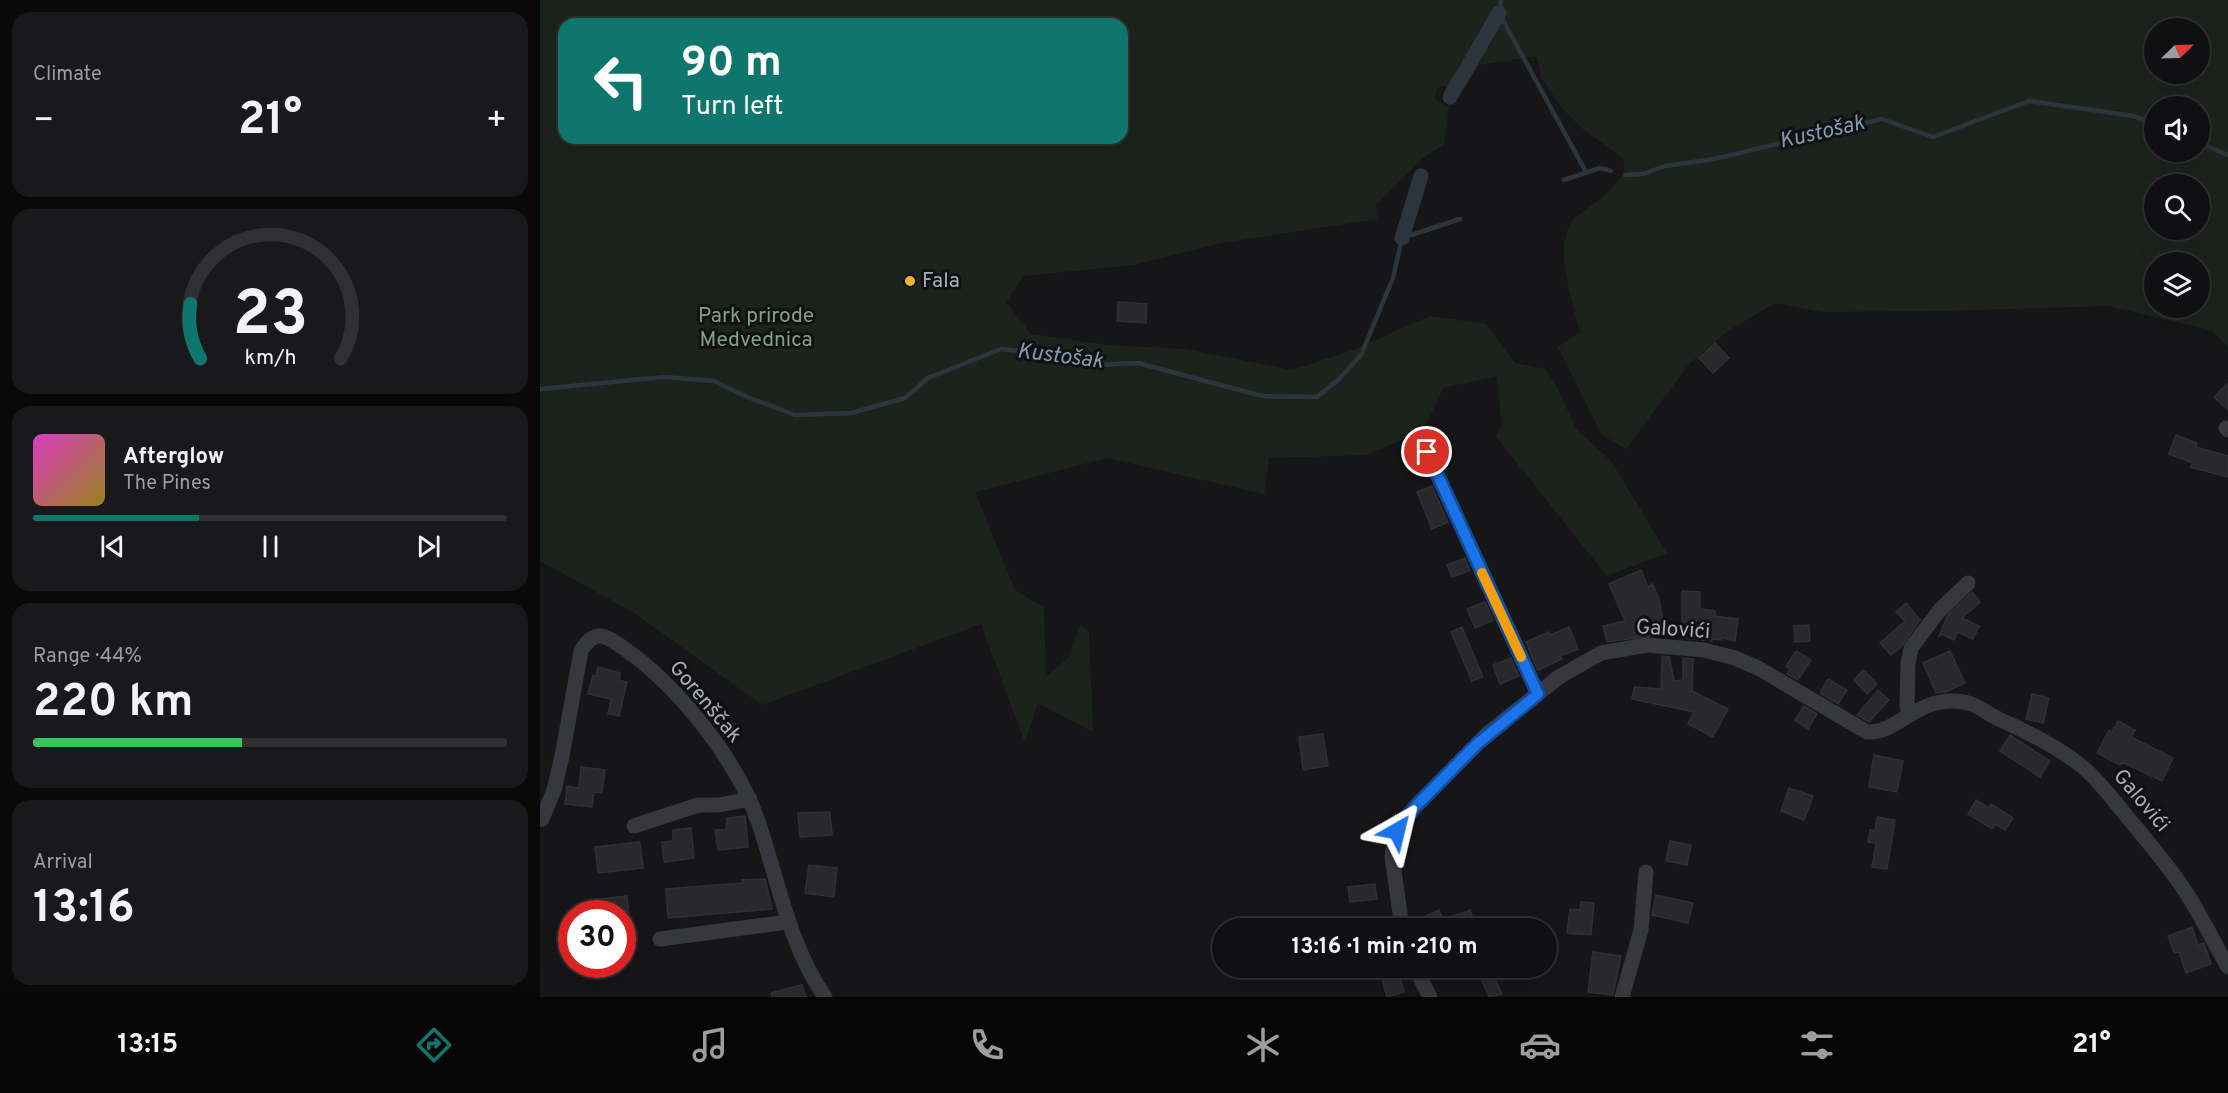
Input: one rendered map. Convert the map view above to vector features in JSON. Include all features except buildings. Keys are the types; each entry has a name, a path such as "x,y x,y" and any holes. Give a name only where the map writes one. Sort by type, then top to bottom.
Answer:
{"street":[{"path":"1427,452 1538,694"},
{"path":"1909,714 1907,705 1908,664 1911,648 1940,611 1968,583"},
{"name":"Gorenščak","path":"542,819 554,790 562,756 578,660 586,642 593,637 609,638 635,656 673,690 724,755 750,799 788,922 810,974 825,997"},
{"name":"Galovići","path":"1401,918 1392,856 1394,839 1401,824 1414,808 1477,744 1573,668 1601,653 1634,646 1657,645 1704,650 1742,661 1867,732 1885,729 1909,714 1934,703 1952,701 1972,703 1998,719 2026,731 2082,767 2116,802 2172,872 2228,967"},
{"path":"634,826 698,805 726,804 750,799"},
{"path":"1622,997 1641,930 1646,872"},
{"path":"660,939 788,922"},
{"path":"1420,978 1430,997"}],"green space":[{"name":"Park prirode Medvednica","path":"540,0 2228,0 2228,347 2211,330 2160,318 2210,318 2210,252 2144,252 2144,314 2108,306 1822,312 1775,303 1728,331 1689,364 1626,449 1601,434 1558,347 1580,332 1569,290 1564,258 1568,230 1574,219 1603,197 1625,172 1623,158 1584,130 1561,107 1541,77 1537,56 1479,65 1467,84 1437,88 1435,99 1449,107 1444,144 1422,159 1376,205 1377,219 1221,243 1134,265 1024,276 1006,302 1031,334 1107,345 1185,349 1292,370 1353,350 1430,316 1486,324 1515,363 1545,369 1558,389 1576,429 1611,461 1667,553 1607,576 1496,437 1502,425 1497,376 1443,388 1423,431 1366,455 1269,458 1264,494 1107,458 975,492 1015,590 1044,608 1046,677 1068,658 1081,625 1089,632 1093,732 1038,703 1025,743 981,624 762,705 633,612 540,561"}],"waterway":[{"path":"1501,0 1499,13 1586,172"},
{"path":"1450,97 1499,13"},
{"name":"Kustošak","path":"1625,175 1643,174 1665,166 1714,159 1882,119 1933,137 2029,101 2134,116 2144,120"},
{"name":"Kustošak","path":"2210,148 2228,155"},
{"name":"Kustošak","path":"1564,180 1600,168 1611,171"},
{"path":"1402,238 1421,176"},
{"name":"Kustošak","path":"540,389 664,377 714,381 745,396 795,415 851,413 905,398 928,378 1001,349 1038,353 1071,362 1095,365 1138,363 1262,396 1317,397 1339,379 1361,355 1393,278 1402,238 1460,219"}],"slow traffic":[{"path":"1482,573 1521,657"}],"place":[{"name":"Fala","path":"910,281"}],"route":[{"path":"1397,831 1414,808 1488,733 1538,694 1427,452"}]}
